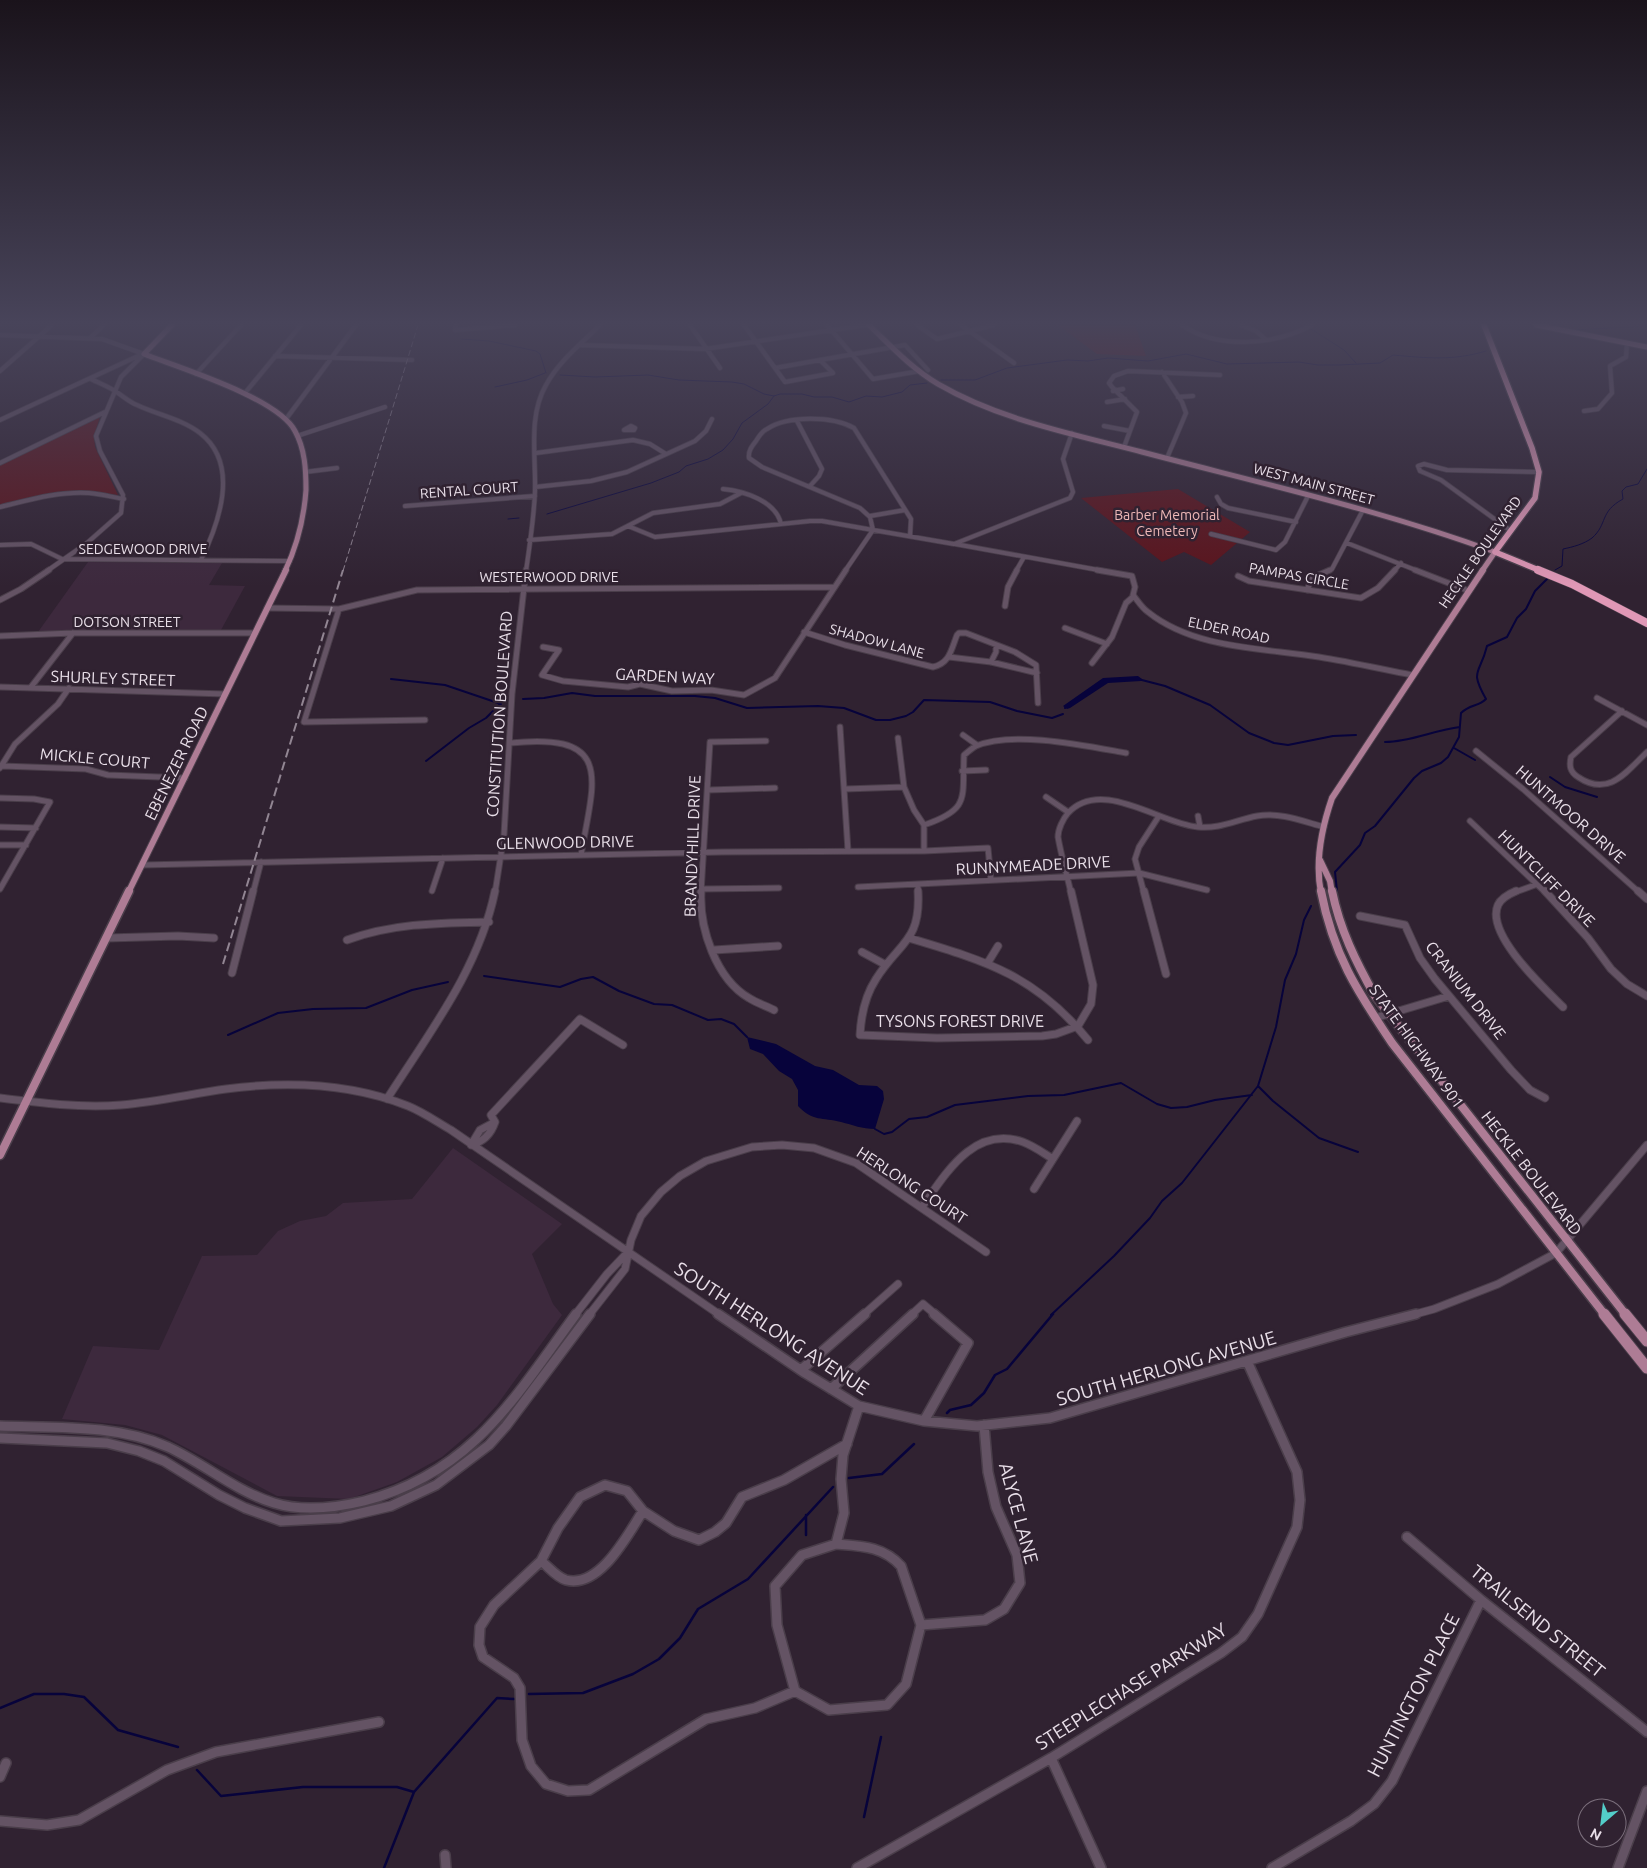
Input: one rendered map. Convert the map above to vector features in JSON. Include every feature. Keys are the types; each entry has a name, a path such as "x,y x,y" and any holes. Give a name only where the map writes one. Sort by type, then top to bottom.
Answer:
{"highway":[{"name":"HECKLE BOULEVARD","path":"1495,552 1535,498 1539,472 1518,412"},
{"name":"WEST MAIN STREET","path":"1495,552 1572,584 1647,623"}],"main road":[{"name":"EBENEZER ROAD","path":"0,1155 290,561 302,521 306,496 305,472 297,436 286,419 278,412"},
{"name":"WEST MAIN STREET","path":"1002,412 1072,433 1438,531 1495,552"},
{"name":"HECKLE BOULEVARD","path":"1412,675 1495,552"},
{"name":"STATE HIGHWAY 901","path":"1412,675 1332,798 1324,827 1318,879 1326,918 1342,962 1360,997 1374,1018 1556,1253"},
{"name":"HECKLE BOULEVARD","path":"1320,860 1330,881 1338,919 1355,961 1375,996 1567,1242 1647,1341"},
{"name":"HECKLE BOULEVARD","path":"1556,1253 1647,1368"}],"street":[{"path":"0,420 17,412"},
{"path":"0,463 104,412"},
{"path":"0,600 87,544 121,513 124,499 98,447 96,436 104,412"},
{"path":"153,412 193,429 208,439 216,450 221,472 220,510 214,535 201,560"},
{"path":"286,419 291,412"},
{"path":"297,436 366,412"},
{"name":"CONSTITUTION BOULEVARD","path":"387,1099 468,971 489,922 503,858 512,695 522,589 536,487 537,412"},
{"path":"1124,447 1137,412"},
{"path":"1167,458 1186,412"},
{"path":"536,487 604,479 627,472 695,441 706,431 712,419"},
{"path":"804,632 874,530 874,525 870,516 860,508 753,462 748,458 748,454 765,430 786,422 797,421 836,420 851,425 905,510 912,526 910,536"},
{"path":"797,421 822,468 819,476 810,486"},
{"path":"1104,426 1130,431"},
{"path":"630,431 633,440"},
{"path":"954,544 1070,498 1073,492 1063,459 1072,433"},
{"path":"536,453 633,440 650,444 666,454"},
{"path":"1511,531 1441,480 1420,471 1418,466 1424,464 1447,470 1539,472"},
{"path":"305,472 337,468"},
{"path":"723,489 741,493 773,508 778,514 781,524"},
{"path":"529,540 612,534 653,513 720,504 741,493"},
{"path":"0,507 30,499 73,494 94,494 124,499"},
{"name":"RENTAL COURT","path":"405,506 534,496"},
{"path":"1211,534 1276,550 1285,542 1308,496"},
{"path":"1217,497 1221,504 1228,508 1296,522"},
{"path":"870,516 905,510"},
{"path":"1307,590 1312,578 1332,569 1363,510"},
{"path":"628,526 655,537 822,521 874,530"},
{"name":"ELDER ROAD","path":"874,530 1132,576 1135,587 1134,596 1138,604 1154,617 1178,630 1242,646 1317,657 1412,675"},
{"path":"1347,543 1468,591"},
{"name":"SEDGEWOOD DRIVE","path":"0,546 31,544 62,559 290,561"},
{"path":"1005,606 1004,599 1007,590 1024,557"},
{"name":"PAMPAS CIRCLE","path":"1238,576 1250,581 1361,598 1370,595 1401,563"},
{"name":"WESTERWOOD DRIVE","path":"267,608 339,608 409,590 834,587"},
{"path":"1092,663 1112,637 1126,603 1134,596"},
{"path":"339,608 304,722 425,720"},
{"path":"1065,628 1107,644"},
{"path":"31,687 73,632"},
{"name":"DOTSON STREET","path":"0,636 73,632 255,634"},
{"name":"GARDEN WAY","path":"543,647 559,650 542,675 563,681 628,687 640,684 672,691 711,690 742,696 775,678 804,632"},
{"name":"SHADOW LANE","path":"804,632 845,645 933,667 942,665 950,657"},
{"path":"1037,673 991,662 950,657 954,640 959,633 966,633 1023,656 1036,665 1037,673 1038,703"},
{"path":"991,662 996,652 996,645"},
{"name":"SHURLEY STREET","path":"0,687 225,694"},
{"path":"1,767 15,744 58,704 69,688"},
{"path":"1597,698 1647,725"},
{"path":"1622,711 1571,757 1569,767 1573,773 1589,783 1598,785 1613,783 1647,752"},
{"path":"840,726 848,851"},
{"path":"963,735 977,745"},
{"path":"898,738 904,788 914,810 924,825 924,851"},
{"path":"510,743 544,740 559,742 574,748 588,761 592,779 581,855"},
{"path":"924,825 945,819 960,806 964,798 962,771 964,755 977,745 1010,740 1044,741 1126,753"},
{"name":"BRANDYHILL DRIVE","path":"766,741 710,742 700,908 702,924 718,964 737,990 748,998 774,1010"},
{"name":"HUNTMOOR DRIVE","path":"1476,751 1523,789 1647,899"},
{"name":"MICKLE COURT","path":"1,767 86,770 108,775 185,778"},
{"path":"962,771 986,770"},
{"path":"708,790 775,788"},
{"path":"845,789 904,788"},
{"path":"1046,797 1068,812"},
{"path":"0,798 34,799 50,802 0,889"},
{"path":"1078,1026 1091,1004 1093,985 1058,835 1060,822 1068,812 1087,802 1102,800 1129,804 1180,825 1200,827 1225,826 1264,815 1282,816 1324,827"},
{"path":"1159,816 1139,847 1135,859 1166,974"},
{"path":"1198,816 1200,827"},
{"name":"HUNTCLIFF DRIVE","path":"1470,821 1576,922 1611,969 1627,984 1647,996"},
{"path":"0,827 36,828"},
{"path":"0,845 26,846"},
{"name":"GLENWOOD DRIVE","path":"142,866 581,855 924,851 988,848 991,880"},
{"path":"432,891 443,858"},
{"path":"232,973 241,947 241,939 261,862"},
{"name":"RUNNYMEADE DRIVE","path":"858,887 1068,875 1139,874 1207,890"},
{"path":"862,952 886,965 909,938 918,919 918,884"},
{"path":"1535,885 1506,896 1497,905 1494,917 1507,945 1563,1007"},
{"path":"701,889 779,888"},
{"name":"CRANIUM DRIVE","path":"1360,916 1405,925 1420,958 1450,996 1530,1090 1545,1098"},
{"path":"347,940 365,932 396,925 489,922"},
{"path":"107,938 178,936 214,938"},
{"path":"909,938 1004,970 1022,980 1078,1026 1088,1040"},
{"path":"714,950 778,946"},
{"path":"987,964 998,946"},
{"name":"TYSONS FOREST DRIVE","path":"886,965 866,995 860,1016 860,1035 937,1038 1026,1038 1056,1034 1078,1026"},
{"path":"1374,1018 1450,996"},
{"path":"471,1145 486,1137 493,1129 495,1122 491,1115 580,1019 623,1045"},
{"name":"SOUTH HERLONG AVENUE","path":"0,1098 101,1106 144,1102 250,1086 293,1084 337,1087 409,1106 471,1145 801,1370 859,1406 924,1421 984,1425 1050,1418 1346,1332 1434,1310 1498,1284 1556,1253 1647,1145"},
{"path":"1034,1189 1077,1121"},
{"path":"922,1207 965,1150 976,1142 991,1138 1013,1139 1053,1159"},
{"name":"HERLONG COURT","path":"0,1438 107,1443 139,1451 164,1461 219,1495 245,1508 281,1521 357,1516 391,1506 448,1478 489,1445 525,1402 566,1344 625,1269 628,1252 642,1216 650,1204 670,1184 706,1161 723,1154 752,1147 796,1146 835,1154 871,1172 986,1252"},
{"path":"0,1426 116,1432 159,1444 241,1490 278,1504 307,1508 356,1503 377,1498 418,1481 461,1454 478,1439 510,1404 572,1320 616,1264 628,1252"},
{"path":"801,1370 898,1284"},
{"path":"831,1389 923,1304 968,1344 924,1421"},
{"name":"STEEPLECHASE PARKWAY","path":"857,1868 1052,1758 1221,1653 1242,1637 1258,1614 1297,1526 1300,1500 1297,1472 1247,1361"},
{"path":"836,1544 844,1513 841,1470 859,1406"},
{"name":"ALYCE LANE","path":"921,1626 985,1620 1004,1609 1020,1582 1016,1555 994,1498 988,1472 984,1425"},
{"path":"42,1440 48,1428"},
{"path":"795,1691 755,1708 706,1719 589,1790 568,1792 546,1784 531,1766 522,1740 520,1688 514,1678 483,1657 479,1645 480,1627 494,1605 541,1561 558,1528 580,1497 605,1485 627,1491 643,1511 674,1530 700,1540 715,1534 728,1522 742,1497 784,1480 847,1444"},
{"path":"541,1561 566,1580 586,1580 601,1570 643,1511"},
{"name":"TRAILSEND STREET","path":"1408,1537 1482,1600 1647,1732"},
{"path":"836,1544 881,1549 896,1559 904,1574 921,1626 906,1684 887,1705 829,1710 795,1691 777,1625 775,1586 802,1555 836,1544"},
{"name":"HUNTINGTON PLACE","path":"1275,1867 1351,1821 1374,1804 1392,1781 1482,1600"},
{"path":"0,1821 47,1825 79,1820 167,1770 216,1752 379,1722"},
{"path":"1052,1758 1102,1868"},
{"path":"0,1777 6,1763"},
{"path":"1618,1868 1647,1791"},
{"path":"445,1855 446,1868"}],"shaded area":[{"path":"88,562 222,563 209,585 245,586 221,630 38,632"},
{"path":"747,1037 776,1044 815,1066 833,1070 859,1085 877,1086 883,1091 884,1099 875,1129 862,1128 808,1115 798,1106 798,1090 792,1079 779,1071 763,1054 750,1049"},
{"path":"453,1148 562,1224 532,1254 553,1304 562,1315 497,1405 477,1427 442,1457 397,1482 349,1499 277,1496 162,1435 125,1425 62,1419 93,1346 159,1350 202,1256 257,1255 278,1231 300,1221 326,1216 343,1203 412,1199"}],"green space":[{"path":"100,417 94,436 95,447 118,495 80,492 0,505 0,465"},
{"name":"Barber Memorial Cemetery","path":"1178,489 1250,532 1211,565 1184,552 1162,562 1081,498"}],"waterway":[{"path":"547,514 651,483 679,472 686,466 708,459 723,450 733,439 742,423 757,412"},
{"path":"1555,570 1562,566 1563,549 1586,542 1592,538 1597,533 1610,509 1623,499 1622,491 1626,487 1638,484 1647,469"},
{"path":"508,519 519,518"},
{"path":"1460,727 1461,713 1486,699 1477,677 1487,646 1507,637 1517,618 1526,609 1535,591 1547,579"},
{"path":"391,679 445,685 501,704"},
{"path":"1138,679 1165,686 1210,705 1249,733 1274,743 1288,745 1333,736 1356,735"},
{"path":"1067,706 1106,680 1138,679"},
{"path":"523,699 544,698 572,693 595,696 695,696 715,698 747,708 818,706 844,708 876,720 890,720 906,716 913,712 924,700 990,702 1017,711 1052,718 1063,714"},
{"path":"426,761 469,728 486,718 499,705"},
{"path":"1337,891 1335,872 1360,845 1365,833 1375,826 1414,778 1422,771 1441,763 1448,757 1459,737 1460,727"},
{"path":"1385,742 1404,740 1460,727"},
{"path":"1454,748 1475,760"},
{"path":"1550,777 1565,787 1597,797"},
{"path":"1258,1086 1276,1027 1285,980 1296,954 1304,920 1311,906"},
{"path":"484,976 560,987 581,979 593,977 619,991 654,1004 672,1005 708,1020 721,1019 734,1024 747,1037"},
{"path":"228,1035 278,1013 313,1009 366,1008 412,990 448,982"},
{"path":"875,1129 884,1134 892,1132 909,1119 927,1117 955,1105 1028,1096 1064,1095 1121,1083 1157,1104 1171,1108 1187,1107 1215,1100 1251,1095"},
{"path":"1251,1095 1258,1086"},
{"path":"1258,1086 1273,1101 1319,1138 1358,1152"},
{"path":"1051,1315 1114,1256 1150,1218 1162,1201 1182,1183 1251,1095"},
{"path":"947,1413 950,1410 971,1405 984,1393 995,1375 1007,1369 1053,1314"},
{"path":"849,1478 882,1474 914,1444"},
{"path":"806,1516 833,1487"},
{"path":"529,1694 583,1693 633,1674 659,1659 680,1638 698,1609 748,1579 806,1516"},
{"path":"806,1516 806,1535"},
{"path":"0,1708 34,1694 64,1694 84,1697 118,1730 178,1747"},
{"path":"414,1792 497,1698 514,1699"},
{"path":"864,1817 881,1737"},
{"path":"197,1770 221,1796 303,1787 397,1787 414,1792"},
{"path":"384,1868 414,1792"}],"railway":[{"path":"343,571 391,412"},
{"path":"223,964 343,570"}]}
